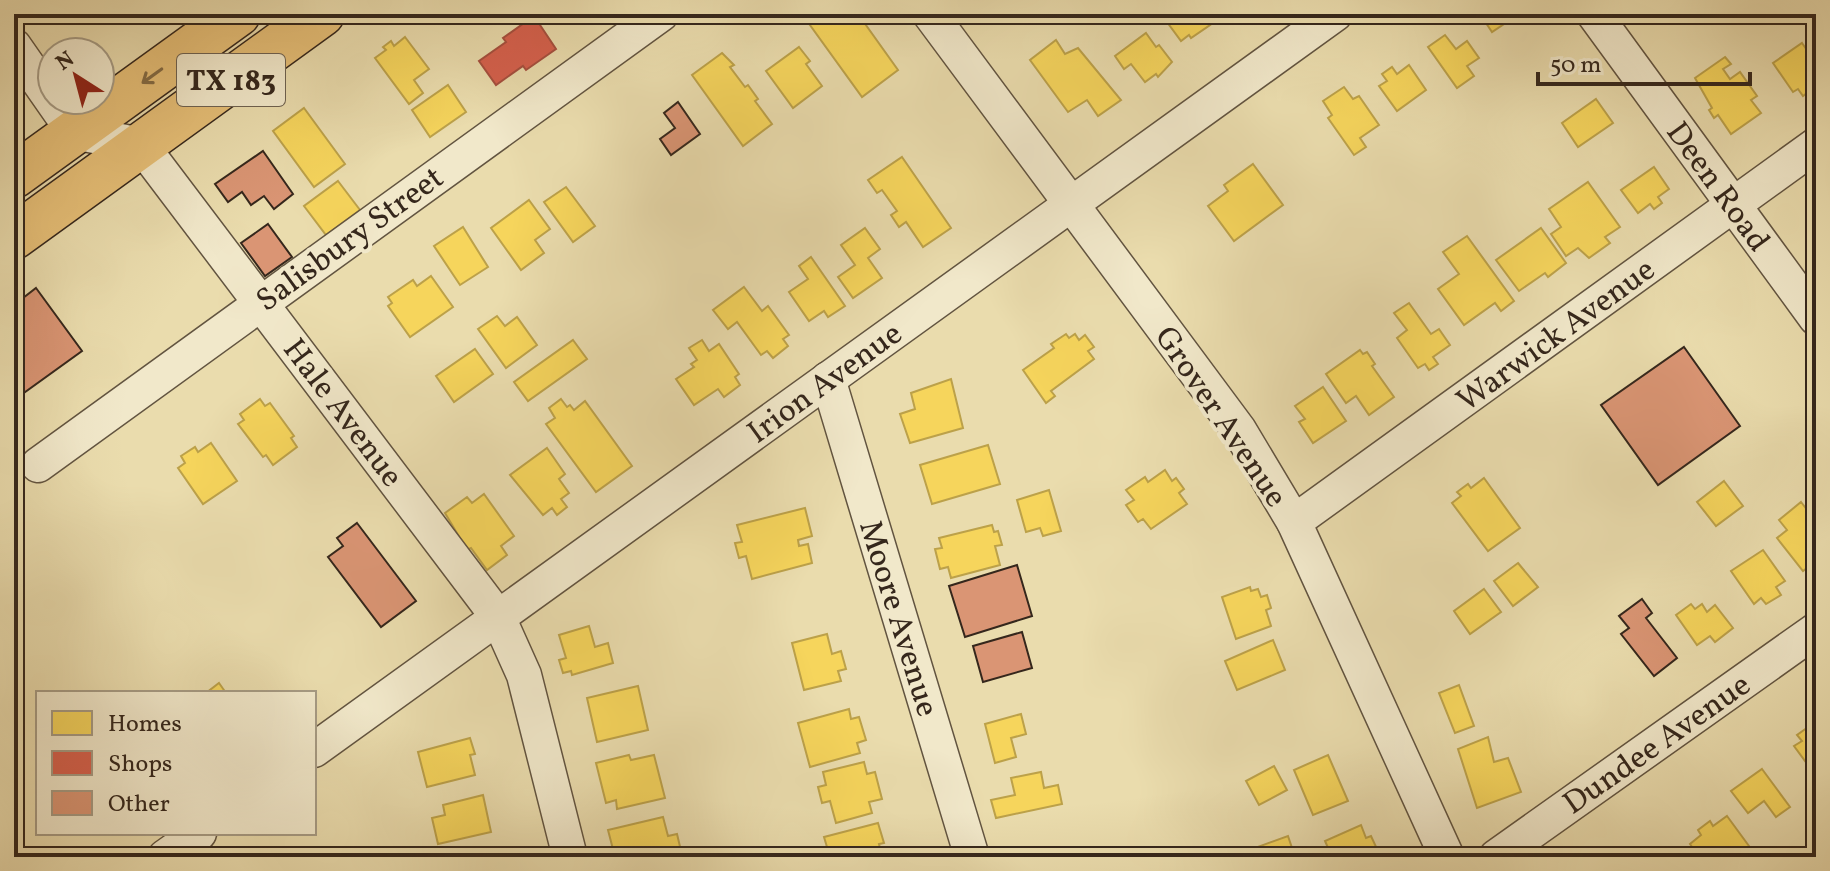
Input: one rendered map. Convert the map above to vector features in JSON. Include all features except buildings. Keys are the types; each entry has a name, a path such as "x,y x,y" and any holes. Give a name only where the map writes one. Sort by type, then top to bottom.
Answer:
{"main road":[{"name":"TX 183","path":"14,176 238,14"},
{"name":"TX 183","path":"14,237 322,14"}],"street":[{"name":"Salisbury Street","path":"38,465 661,14"},
{"name":"Grover Avenue","path":"930,14 1239,430 1294,522 1447,857"},
{"name":"Irion Avenue","path":"316,749 1335,14"},
{"name":"Deen Road","path":"1594,14 1816,318"},
{"path":"14,46 74,132 141,145"},
{"name":"Hale Avenue","path":"141,145 498,617 524,675 570,857"},
{"name":"Warwick Avenue","path":"1294,522 1816,145"},
{"name":"Moore Avenue","path":"828,379 972,857"},
{"name":"Dundee Avenue","path":"1496,857 1816,630"}]}
